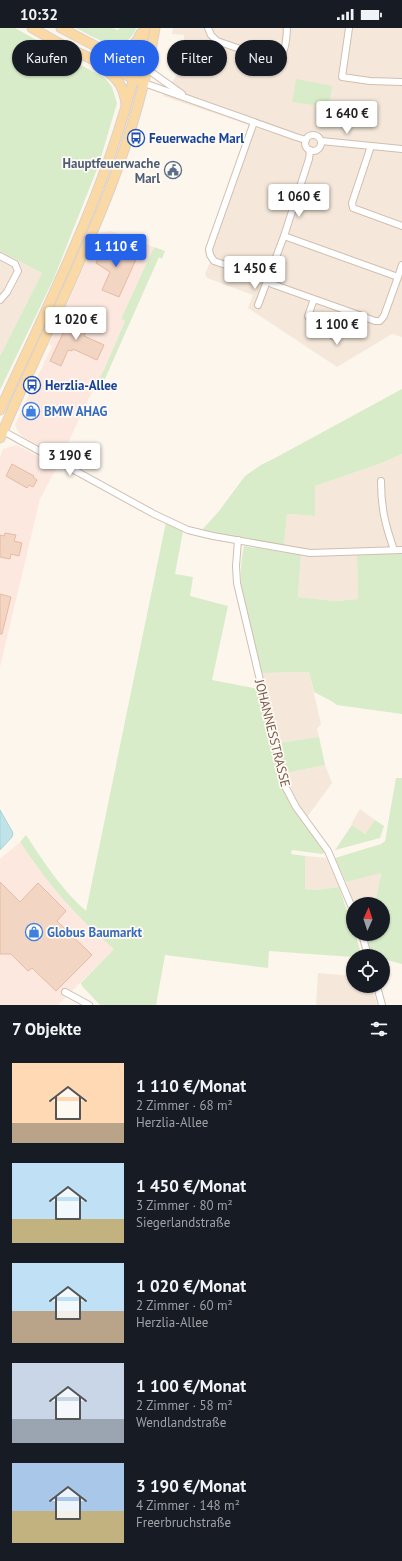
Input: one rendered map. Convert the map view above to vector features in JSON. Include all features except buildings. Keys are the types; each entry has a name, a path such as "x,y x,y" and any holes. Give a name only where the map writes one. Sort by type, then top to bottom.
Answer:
{"main road":[{"path":"32,28 54,40"},
{"path":"61,28 90,43"},
{"path":"138,40 144,28"},
{"path":"142,40 144,28"},
{"path":"153,40 155,28"},
{"path":"82,54 144,83"},
{"path":"82,55 113,74 121,84 126,107"},
{"path":"1,432 84,253 129,133 146,76"},
{"path":"0,410 89,215 116,141 134,78"}],"street":[{"path":"208,28 211,35 217,41 272,59 282,53 285,48 288,28"},
{"path":"349,28 342,77 370,81 402,82"},
{"path":"156,76 190,99"},
{"path":"144,83 306,140"},
{"path":"254,122 209,250 214,261 268,281 272,284 375,321 380,321 384,316 402,265"},
{"path":"306,140 313,135 317,136 321,142"},
{"path":"258,305 284,236 309,159 310,150 307,147 306,140"},
{"path":"321,142 402,149"},
{"path":"310,150 317,150 321,142"},
{"path":"371,146 352,202 353,208 402,226"},
{"path":"284,236 398,276"},
{"path":"0,256 15,264 18,271 7,292 0,300"},
{"path":"314,299 308,316 311,321 336,337 356,325 359,315"},
{"path":"1,432 154,514 188,530 310,553 402,550"},
{"path":"381,481 381,497 385,522 394,550"},
{"name":"JOHANNESSTRASSE","path":"238,540 236,566 237,583 285,786 296,807 328,851 347,897"},
{"path":"65,992 89,1005"},
{"path":"379,993 382,1005"}],"shaded area":[{"path":"173,28 402,28 402,337 392,334 337,367 248,308 253,295 207,278 205,274 210,262 205,251 249,127 248,125 163,96 176,76 227,76 227,40 184,40 184,35 172,34"},
{"path":"111,231 154,247 121,319 125,321 104,370 88,400 61,458 29,442 20,434 15,425 52,346 49,345 99,233"},
{"path":"0,251 42,273 0,356"},
{"path":"17,445 57,467 40,499 0,667 0,457 3,449"},
{"path":"402,454 402,548 314,550 284,546 287,514 315,516 315,486 379,464"},
{"path":"357,554 358,599 336,601 298,597 301,555 315,556"},
{"path":"309,672 321,724 317,729 319,737 278,743 262,673"},
{"path":"325,765 332,783 307,817 294,798 286,773"},
{"path":"360,809 375,820 365,834 351,824"},
{"path":"20,842 36,866 69,906 114,949 58,1005 0,1005 0,859"},
{"path":"305,856 326,858 339,887 315,890 305,889"},
{"path":"381,872 376,897 351,897 346,882"},
{"path":"318,973 346,975 346,993 374,993 377,1005 316,1005"}],"green space":[{"path":"0,28 15,28 36,40 12,40 12,76 82,76 82,66 90,70 90,76 101,76 106,79 112,87 117,103 99,164 54,278 0,390 0,356 42,273 0,251"},
{"path":"76,28 111,28 118,30 120,28 136,28 134,34 128,40 101,40"},
{"path":"296,79 332,86 329,107 292,102"},
{"path":"154,247 165,251 162,259 159,257 100,390 94,387 104,370 125,321 121,319"},
{"path":"402,389 402,454 379,464 315,486 315,516 287,514 284,546 201,531 219,511 245,476 261,465"},
{"path":"166,522 183,531 175,574 193,577 190,596 228,606 212,680 259,689 294,808 324,850 325,853 322,854 292,850 291,854 305,856 305,889 315,890 339,887 346,908 346,941 357,941 360,949 346,949 346,956 269,951 268,968 165,955 156,1005 100,1005 82,986 81,983 114,949 87,925 40,871 20,842 26,835 61,885 86,911"},
{"path":"244,546 301,555 298,597 336,601 358,599 357,554 402,554 402,714 337,705 314,692 309,672 262,673 242,594 241,562"},
{"path":"319,737 325,765 286,773 278,743"},
{"path":"396,778 402,778 402,964 390,961 390,949 370,949 367,941 390,941 390,897 376,897 381,873 346,882 335,858 381,844 385,841"},
{"path":"375,820 384,826 380,838 335,850 352,825 365,834"}],"water":[{"path":"0,810 13,833 12,837 0,850"}],"place":[{"name":"Feuerwache Marl","path":"136,138"},
{"name":"Hauptfeuerwache Marl","path":"173,170"},
{"name":"Herzlia-Allee","path":"32,385"},
{"name":"BMW AHAG","path":"31,411"},
{"name":"Globus Baumarkt","path":"34,932"}]}
